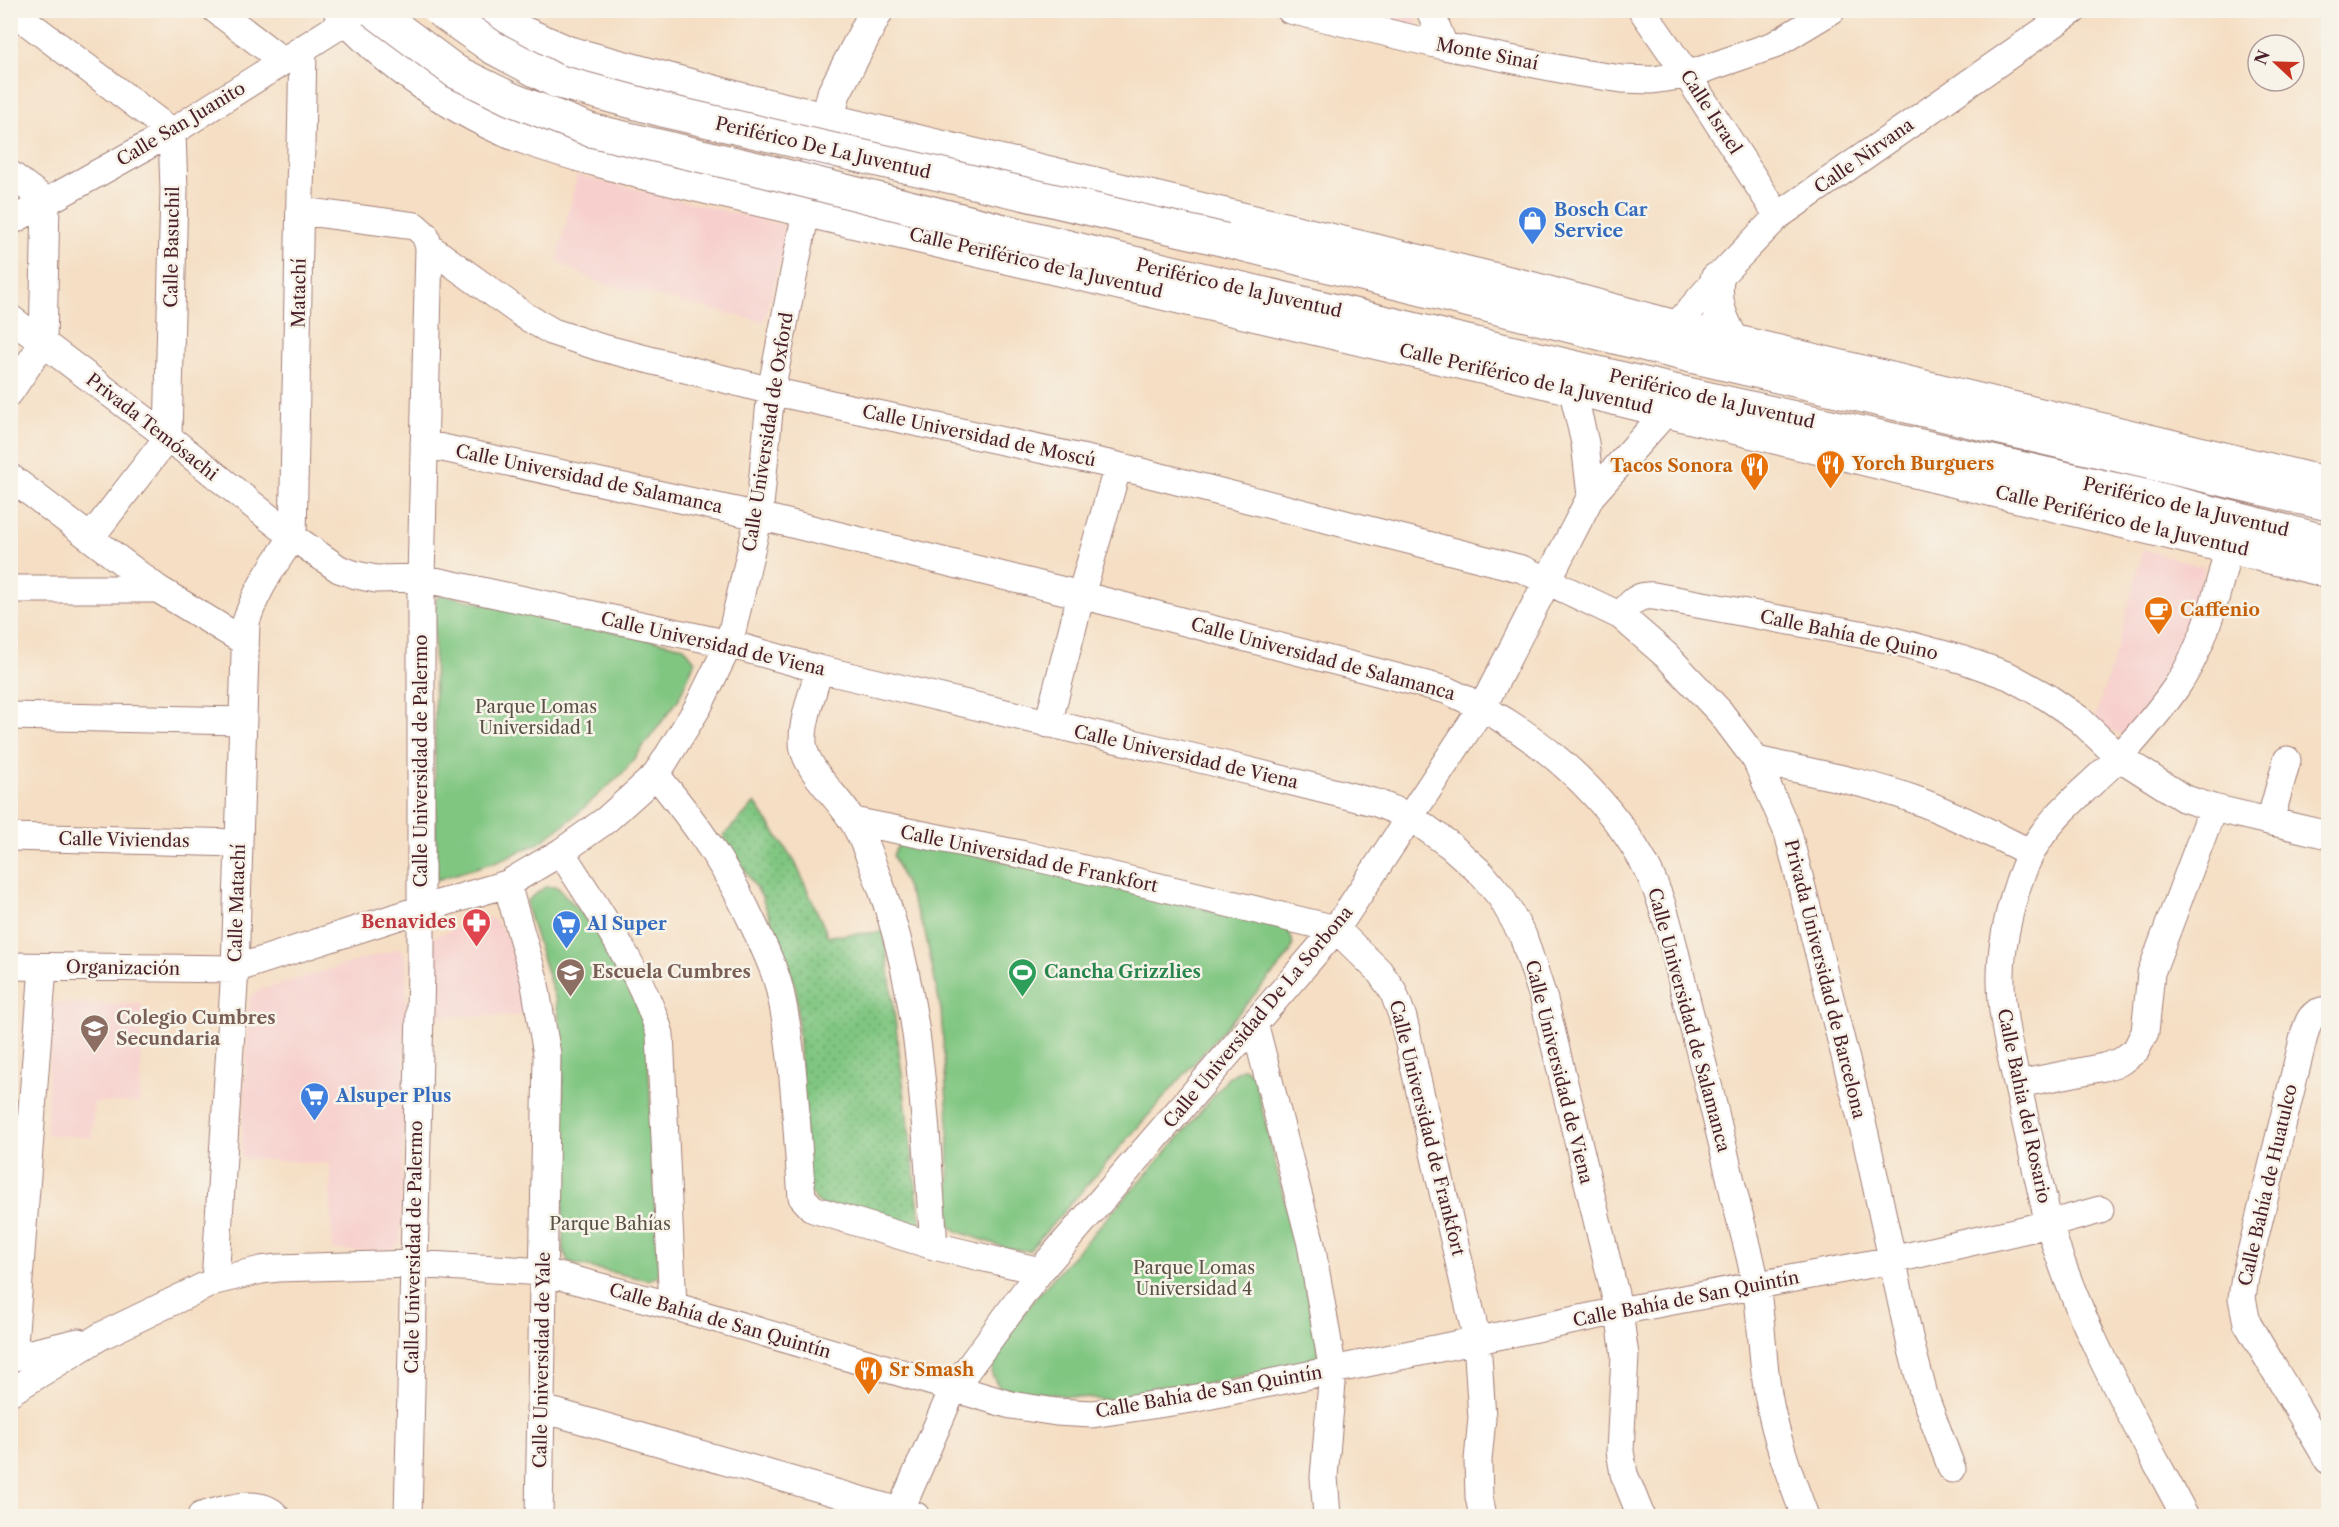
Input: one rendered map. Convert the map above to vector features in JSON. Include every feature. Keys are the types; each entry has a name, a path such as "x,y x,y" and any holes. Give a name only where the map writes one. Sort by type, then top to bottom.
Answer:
{"main road":[{"name":"Periférico De La Juventud","path":"439,10 492,47 556,81 682,115 1225,240"},
{"path":"490,10 521,32 569,52 736,98 1526,287 1675,327 2328,484"},
{"path":"806,211 834,93 877,10"},
{"name":"Periférico De La Juventud","path":"342,16 380,18 456,72 510,99 590,130 762,170 1096,254"},
{"name":"Calle Periférico de la Juventud","path":"342,16 413,76 474,116 528,139 640,172 1362,340 1575,378"},
{"path":"710,188 727,166 737,140 739,112 736,98"},
{"path":"864,223 858,212 856,199 863,165 876,141 889,134"},
{"name":"Periférico de la Juventud","path":"1225,240 1703,359 2328,504"},
{"name":"Periférico de la Juventud","path":"1096,254 1466,342 1575,378 1670,401 2158,499 2232,532 2328,542"},
{"path":"1409,259 1574,327"},
{"path":"1717,279 1715,294 1717,307 1733,341"},
{"path":"1362,340 1466,342"},
{"name":"Calle Periférico de la Juventud","path":"2232,532 2328,571"}],"street":[{"path":"11,10 172,132"},
{"path":"216,10 293,55"},
{"name":"Monte Sinaí","path":"1290,10 1444,46 1622,79 1652,80 1688,75 1774,45 1822,13"},
{"path":"1430,10 1444,46"},
{"name":"Calle Israel","path":"1642,10 1688,75 1778,216"},
{"name":"Calle Nirvana","path":"1675,327 1717,279 1778,216 2074,10"},
{"name":"Calle San Juanito","path":"10,222 172,132 293,55 342,16"},
{"name":"Matachí","path":"293,55 301,211 293,537"},
{"name":"Calle Basuchil","path":"168,437 174,190 172,132"},
{"path":"10,174 46,201 43,343 10,392"},
{"path":"301,211 422,236"},
{"name":"Calle Universidad de Oxford","path":"235,969 507,884 561,852 606,819 656,775 698,707 729,644 759,516 771,391 806,211"},
{"name":"Calle Universidad de Moscú","path":"422,236 525,316 553,332 599,347 771,391 1118,466 1522,569 1550,580"},
{"name":"Calle Universidad de Palermo","path":"408,1516 421,909 421,578 424,444 422,236"},
{"name":"Privada Temósachi","path":"10,318 168,437 293,537 339,568 356,575 376,579 421,578"},
{"path":"1575,378 1591,496"},
{"name":"Calle Universidad De La Sorbona","path":"904,1515 953,1389 1040,1271 1255,1026 1336,929 1484,706 1591,496 1670,401"},
{"path":"91,537 168,437"},
{"name":"Calle Universidad de Salamanca","path":"424,444 759,516 1081,595 1446,690 1484,706 1554,756 1601,803 1626,834 1644,863 1664,913 1703,1061 1756,1286 1768,1395 1785,1462 1805,1516"},
{"path":"1048,724 1081,595 1118,466"},
{"path":"10,477 158,589 245,642"},
{"name":"Calle Bahia del Rosario","path":"2185,1516 2085,1322 2065,1274 2049,1224 2018,1084 2005,1024 2001,979 2004,940 2013,900 2031,853 2049,827 2119,757 2178,684 2193,657 2222,578 2232,532"},
{"name":"Calle Matachí","path":"215,1281 235,969 246,622 262,582 293,537"},
{"name":"Calle Universidad de Viena","path":"421,578 729,644 819,669 1377,803 1411,818 1451,846 1481,873 1501,897 1523,936 1544,1000 1619,1311 1625,1356 1620,1451 1624,1474 1641,1516"},
{"name":"Privada Universidad de Barcelona","path":"1550,580 1621,615 1667,656 1720,712 1756,760 1788,832 1865,1134 1911,1346 1924,1395 1952,1469"},
{"path":"10,589 158,589"},
{"name":"Calle Bahía de Quino","path":"1621,615 1632,601 1639,597 1654,596 1887,639 1964,660 2009,676 2047,698 2079,719 2119,757 2183,798 2212,808 2328,835"},
{"path":"819,669 803,733 804,753 853,821 881,887 900,946 913,1004 921,1065 934,1245"},
{"path":"10,717 242,721"},
{"path":"1756,760 1911,798 2031,853"},
{"path":"2270,821 2287,760"},
{"path":"656,775 698,828 724,866 741,896 778,985 786,1023 802,1197 813,1209 934,1245 1040,1271"},
{"path":"2018,1084 2104,1067 2120,1062 2136,1050 2145,1032 2151,973 2212,808"},
{"name":"Calle Universidad de Frankfort","path":"853,821 1025,855 1336,929 1379,971 1393,991 1403,1018 1477,1340 1482,1418 1478,1460 1479,1497 1483,1516"},
{"name":"Calle Viviendas","path":"10,837 238,843"},
{"path":"561,852 637,975 650,1002 660,1034 673,1306"},
{"name":"Calle Universidad de Yale","path":"507,884 534,979 546,1054 539,1516"},
{"name":"Organización","path":"10,966 235,969"},
{"path":"12,1357 42,967"},
{"name":"Calle Bahía de Huatulco","path":"2328,1010 2316,1012 2311,1017 2304,1036 2245,1277 2242,1298 2247,1323 2328,1460"},
{"path":"1255,1026 1311,1244 1333,1371 1324,1477 1327,1516"},
{"name":"Calle Bahía de San Quintín","path":"10,1392 101,1336 215,1281 278,1268 413,1264 544,1272 673,1306 1011,1405 1056,1412 1092,1414 1192,1399 1619,1311 1892,1260 2100,1210"},
{"name":"Calle Bahía de San Quintín","path":"12,1357 101,1336"},
{"path":"540,1408 904,1515"},
{"path":"201,1516 264,1508 276,1516"}],"shaded area":[{"path":"1353,11 1414,11 1419,26"},
{"path":"577,175 783,225 786,232 785,245 764,322 596,282 557,261"},
{"path":"2143,549 2204,567 2190,648 2125,736 2093,723 2117,648"},
{"path":"483,917 495,919 508,940 528,1010 515,1016 433,1016 434,937"},
{"path":"401,948 407,964 401,1243 388,1252 332,1250 330,1164 241,1158 249,998 260,990"},
{"name":"Colegio Cumbres Secundaria","path":"51,1003 142,1004 140,1103 94,1102 92,1138 46,1134"}],"green space":[{"name":"Parque Lomas Universidad 1","path":"444,595 684,647 695,661 678,700 624,772 570,820 539,843 498,861 436,880 434,610 437,597"},
{"path":"755,803 795,862 828,936 884,932 922,1234 820,1204 807,1189 796,989 762,897 723,836"},
{"path":"910,839 1286,928 1292,940 1291,951 1285,960 1029,1251 1009,1249 957,1231 950,1226 948,1119 941,1010 925,932 893,855 900,842"},
{"name":"Parque Bahías","path":"545,887 557,887 612,952 636,997 647,1034 659,1276 648,1280 569,1263 563,1249 563,1042 556,1001 527,909 527,901"},
{"name":"Parque Lomas Universidad 4","path":"1244,1068 1254,1076 1318,1338 1318,1355 1305,1363 1136,1399 1102,1400 1000,1388 992,1375 995,1352 1036,1297 1183,1133 1229,1077"}],"place":[{"name":"Bosch Car Service","path":"1533,246"},
{"name":"Yorch Burguers","path":"1831,490"},
{"name":"Tacos Sonora","path":"1754,492"},
{"name":"Caffenio","path":"2159,636"},
{"name":"Benavides","path":"477,948"},
{"name":"Al Super","path":"566,950"},
{"name":"Escuela Cumbres","path":"571,998"},
{"name":"Cancha Grizzlies","path":"1023,998"},
{"name":"Colegio Cumbres Secundaria","path":"95,1054"},
{"name":"Alsuper Plus","path":"315,1122"},
{"name":"Sr Smash","path":"868,1396"}]}
